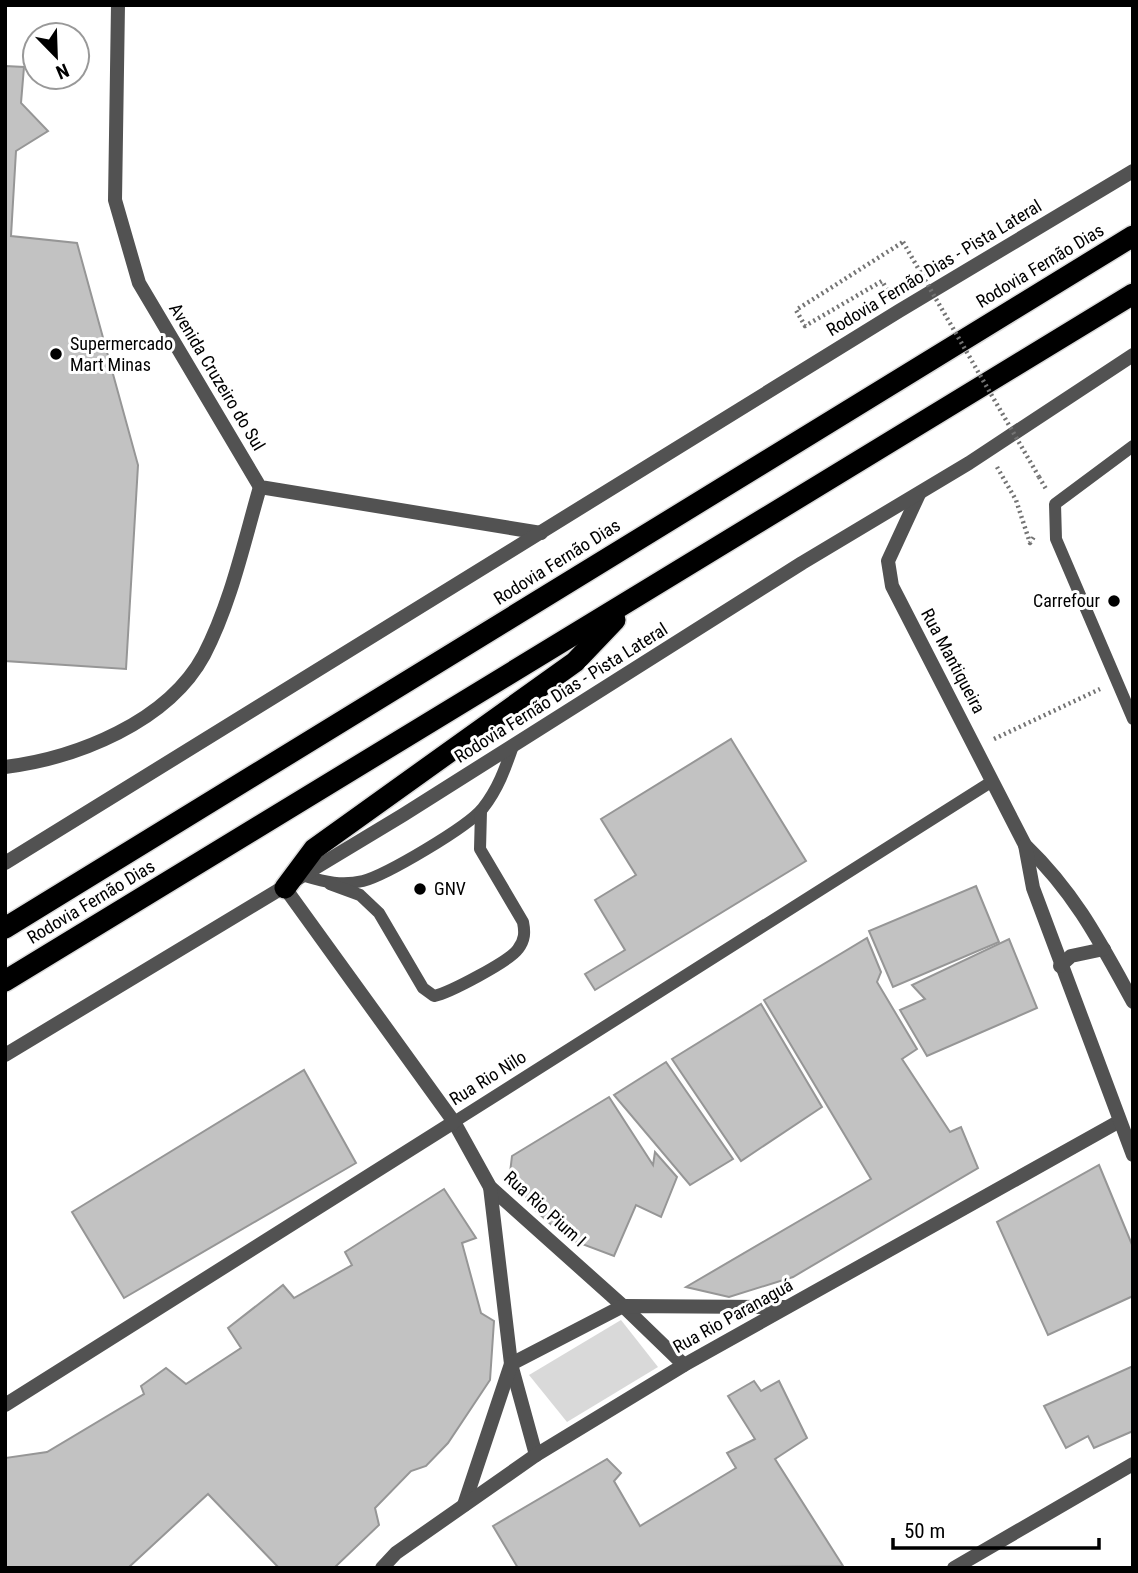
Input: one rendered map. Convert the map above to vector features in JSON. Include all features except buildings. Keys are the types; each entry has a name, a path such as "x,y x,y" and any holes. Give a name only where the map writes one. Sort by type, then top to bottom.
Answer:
{"highway":[{"name":"Rodovia Fernão Dias","path":"5,928 1133,236"},
{"name":"Rodovia Fernão Dias","path":"5,981 1133,294"},
{"path":"285,888 314,849 575,662 635,599"}],"street":[{"name":"Avenida Cruzeiro do Sul","path":"118,5 115,200 135,271 139,283 260,487"},
{"name":"Rodovia Fernão Dias - Pista Lateral","path":"5,863 1133,171"},
{"name":"Rodovia Fernão Dias - Pista Lateral","path":"6,1055 305,876 969,463 1133,355"},
{"path":"5,767 41,762 118,732 167,702 203,656 229,593 260,487 541,533"},
{"name":"Rua Mantiqueira","path":"920,492 888,561 892,586 1025,845 1033,888 1060,966 1118,1122 1133,1155"},
{"name":"Rua Mantiqueira","path":"1025,845 1058,876 1104,949 1133,1002"},
{"name":"Rua Rio Pium I","path":"285,888 454,1122 489,1187 623,1306 684,1365"},
{"path":"1060,966 1071,956 1104,949"},
{"name":"Rua Rio Nilo","path":"5,1405 454,1122"},
{"name":"Rua Rio Paranaguá","path":"382,1568 396,1553 536,1455 684,1365 1118,1122"},
{"path":"489,1187 511,1364 536,1455"},
{"path":"464,1506 511,1364 623,1306 787,1308"},
{"path":"954,1568 1133,1464"}],"lane":[{"path":"1133,446 1055,504 1056,539 1133,719"},
{"path":"330,884 364,881 393,867 481,811 500,784 513,746"},
{"name":"Rua Rio Nilo","path":"454,1122 991,782"},
{"path":"305,876 360,895 379,914 423,988 434,996 448,993 517,951 525,935 523,922 480,849 481,811"}],"path":[{"path":"882,281 805,326 796,310 903,242 1039,477"},
{"path":"969,463 997,466 1016,500 1030,543 1055,504"},
{"path":"976,747 1117,681"}],"shaded area":[{"path":"621,1320 658,1367 567,1422 529,1375"}],"place":[{"name":"Supermercado Mart Minas","path":"56,354"},
{"name":"Carrefour","path":"1114,601"},
{"name":"GNV","path":"420,889"}]}
